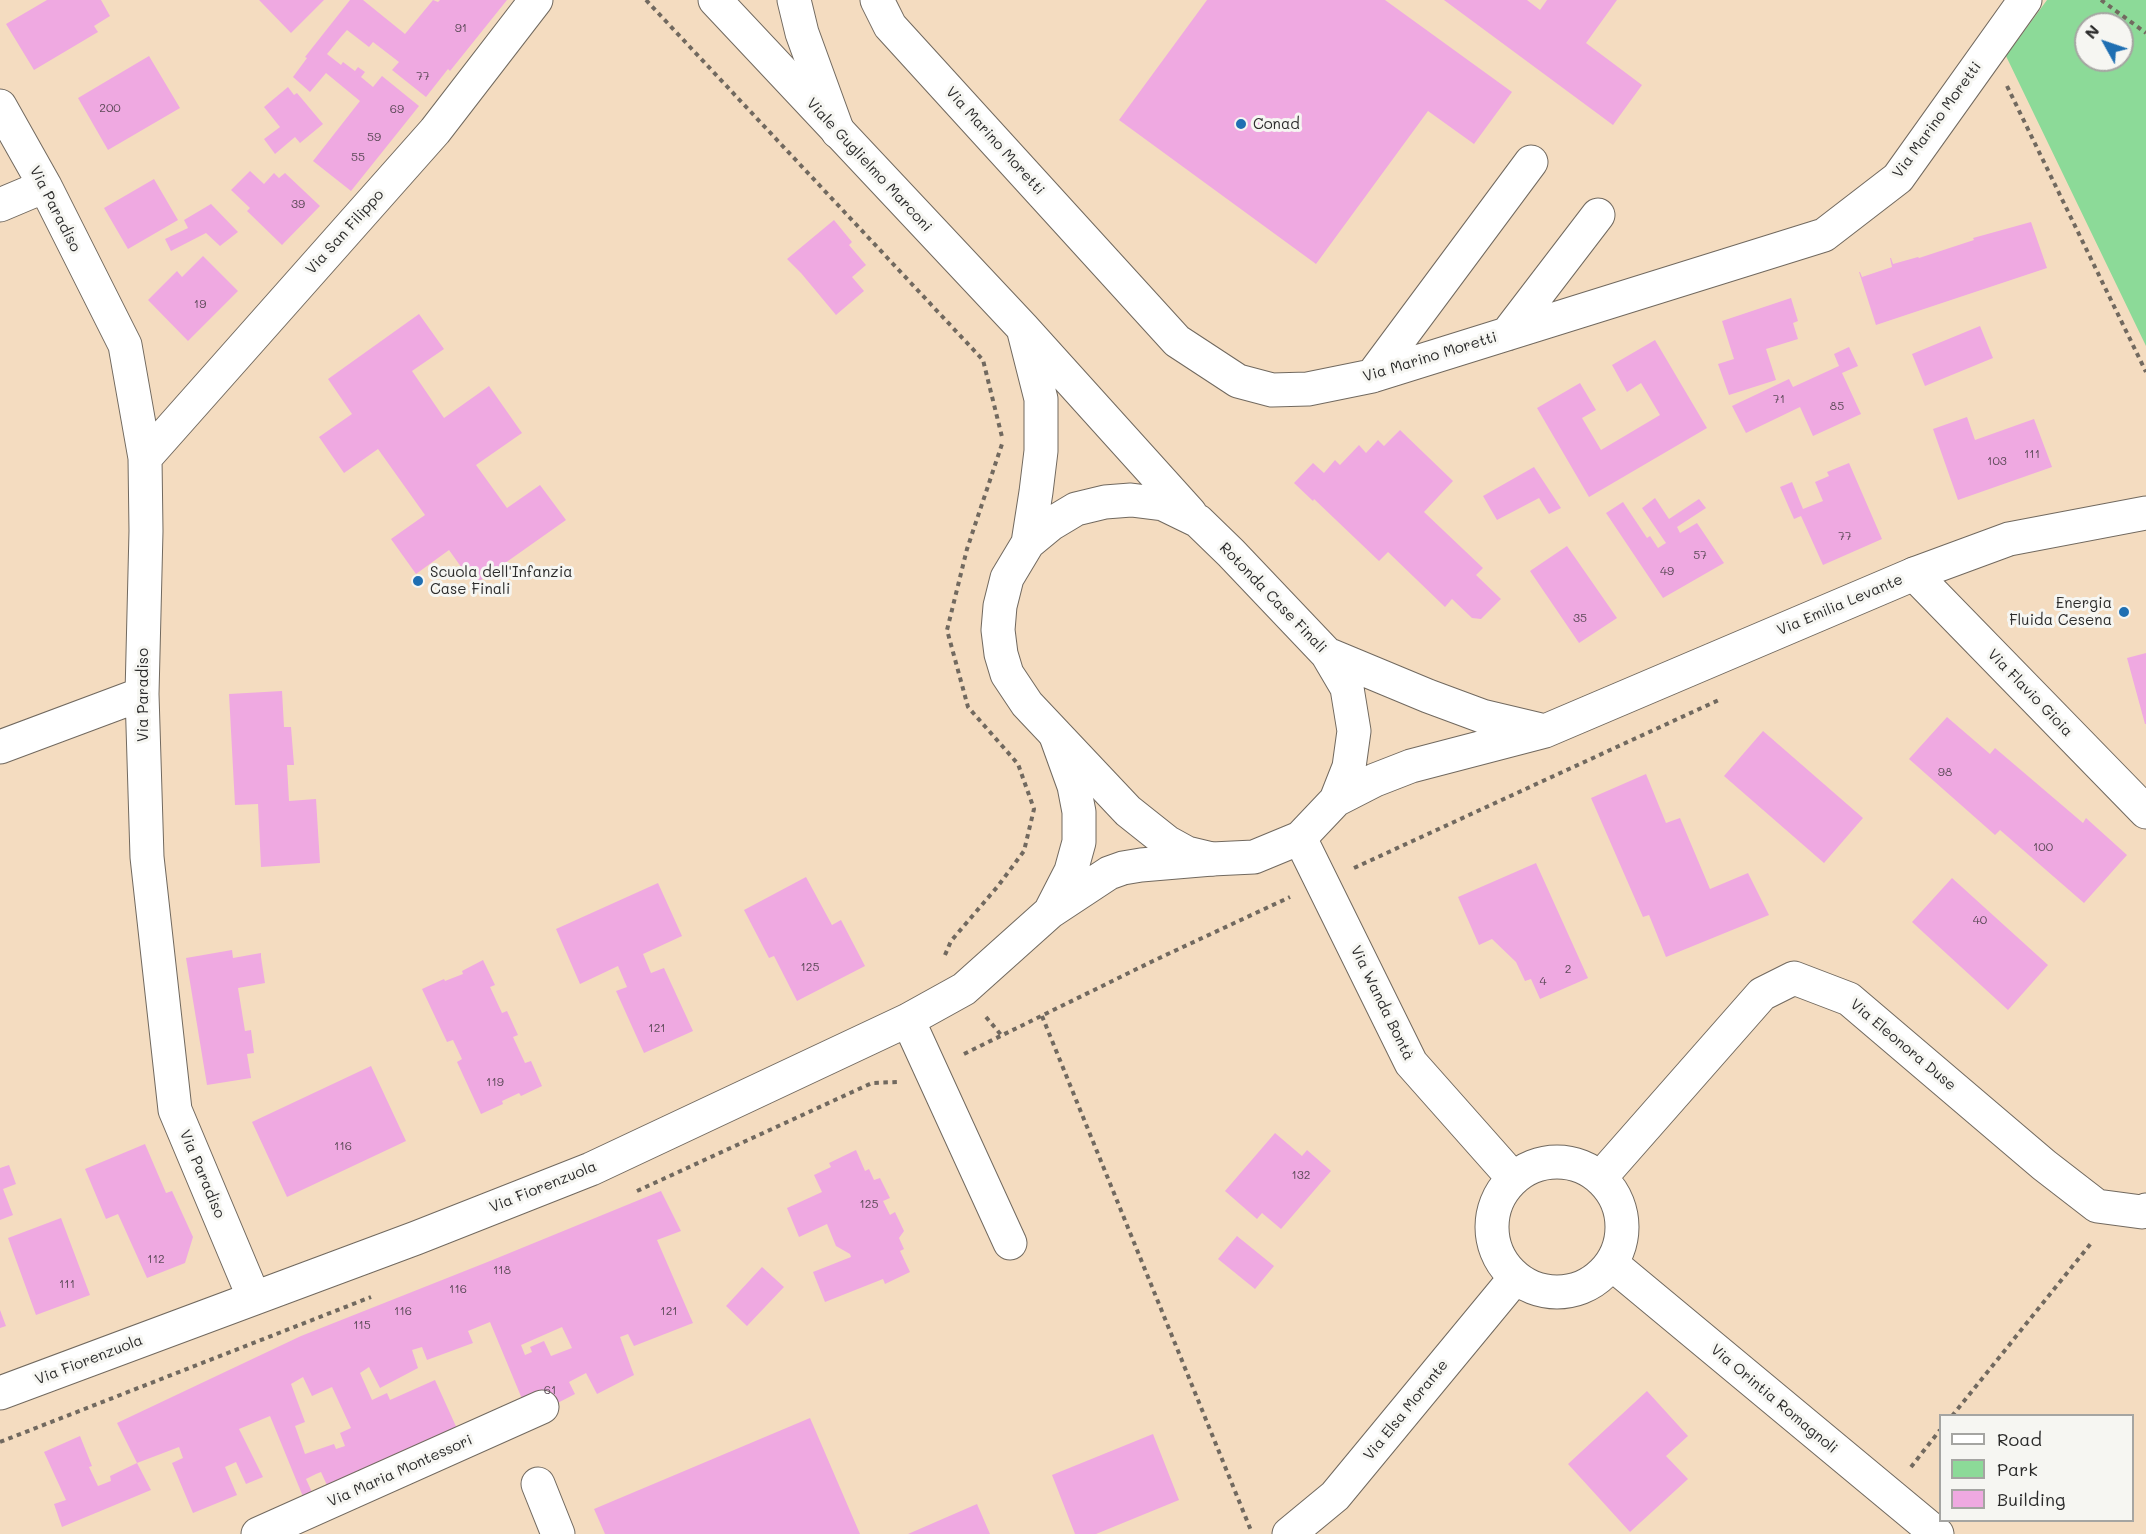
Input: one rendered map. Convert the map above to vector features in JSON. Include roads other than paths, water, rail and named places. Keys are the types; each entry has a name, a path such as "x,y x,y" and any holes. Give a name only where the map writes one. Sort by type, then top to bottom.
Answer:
{"street":[{"name":"Via San Filippo","path":"145,458 435,130 536,0"},
{"name":"Viale Guglielmo Marconi","path":"715,0 1023,328 1198,521"},
{"path":"794,0 801,33 839,134"},
{"name":"Via Marino Moretti","path":"877,0 890,26 1177,341 1238,381 1272,390 1308,390 1372,376 1824,235 1898,178 2025,0"},
{"name":"Via Paradiso","path":"0,106 45,186 125,345 145,458 146,531 142,694 147,857 175,1110 254,1298"},
{"path":"1372,376 1531,162"},
{"path":"0,205 45,186"},
{"path":"1507,334 1598,215"},
{"name":"Viale Guglielmo Marconi","path":"1023,328 1041,399 1041,451 1028,543"},
{"name":"Rotonda Case Finali","path":"1131,500 1163,504 1198,521 1327,654 1347,688 1354,731 1349,767 1336,800 1300,838 1254,857 1212,859 1187,853 1167,842 1128,812 1027,704 1007,674 1000,654 998,630 1000,606 1007,578 1028,543 1051,524 1076,509 1104,502 1131,500"},
{"name":"Via Emilia Levante","path":"1336,800 1375,780 1411,766 1545,731 1914,574 2009,539 2146,513"},
{"name":"Via Flavio Gioia","path":"1914,574 2146,812"},
{"path":"1327,654 1482,716 1545,731"},
{"path":"0,747 142,694"},
{"name":"Via Fiorenzuola","path":"1050,912 1071,871 1079,842 1079,812 1074,786 1056,736"},
{"name":"Via Wanda Bontà","path":"1300,838 1411,1063 1513,1178"},
{"name":"Via Fiorenzuola","path":"0,1393 416,1238 591,1169 908,1020 963,989 1050,912 1089,885 1123,868 1212,859"},
{"name":"Via Eleonora Duse","path":"1601,1177 1762,994 1794,978 1849,999 2044,1165 2097,1206 2133,1209"},
{"path":"908,1020 1010,1243"},
{"path":"1547,1161 1566,1161 1585,1167 1601,1177 1613,1192 1620,1209 1623,1228 1620,1247 1612,1264 1587,1284 1577,1289 1556,1293 1534,1289 1515,1278 1500,1261 1492,1239 1492,1217 1499,1196 1513,1178 1529,1167 1547,1161"},
{"name":"Via Orintia Romagnoli","path":"1612,1264 1937,1534"},
{"name":"Via Elsa Morante","path":"1289,1534 1335,1496 1515,1278"},
{"name":"Via Maria Montessori","path":"258,1534 542,1407"},
{"path":"538,1484 558,1534"}],"place":[{"name":"Conad","path":"1241,124"},
{"name":"Scuola dell'Infanzia Case Finali","path":"418,581"},
{"name":"Energia Fluida Cesena","path":"2124,612"}]}
